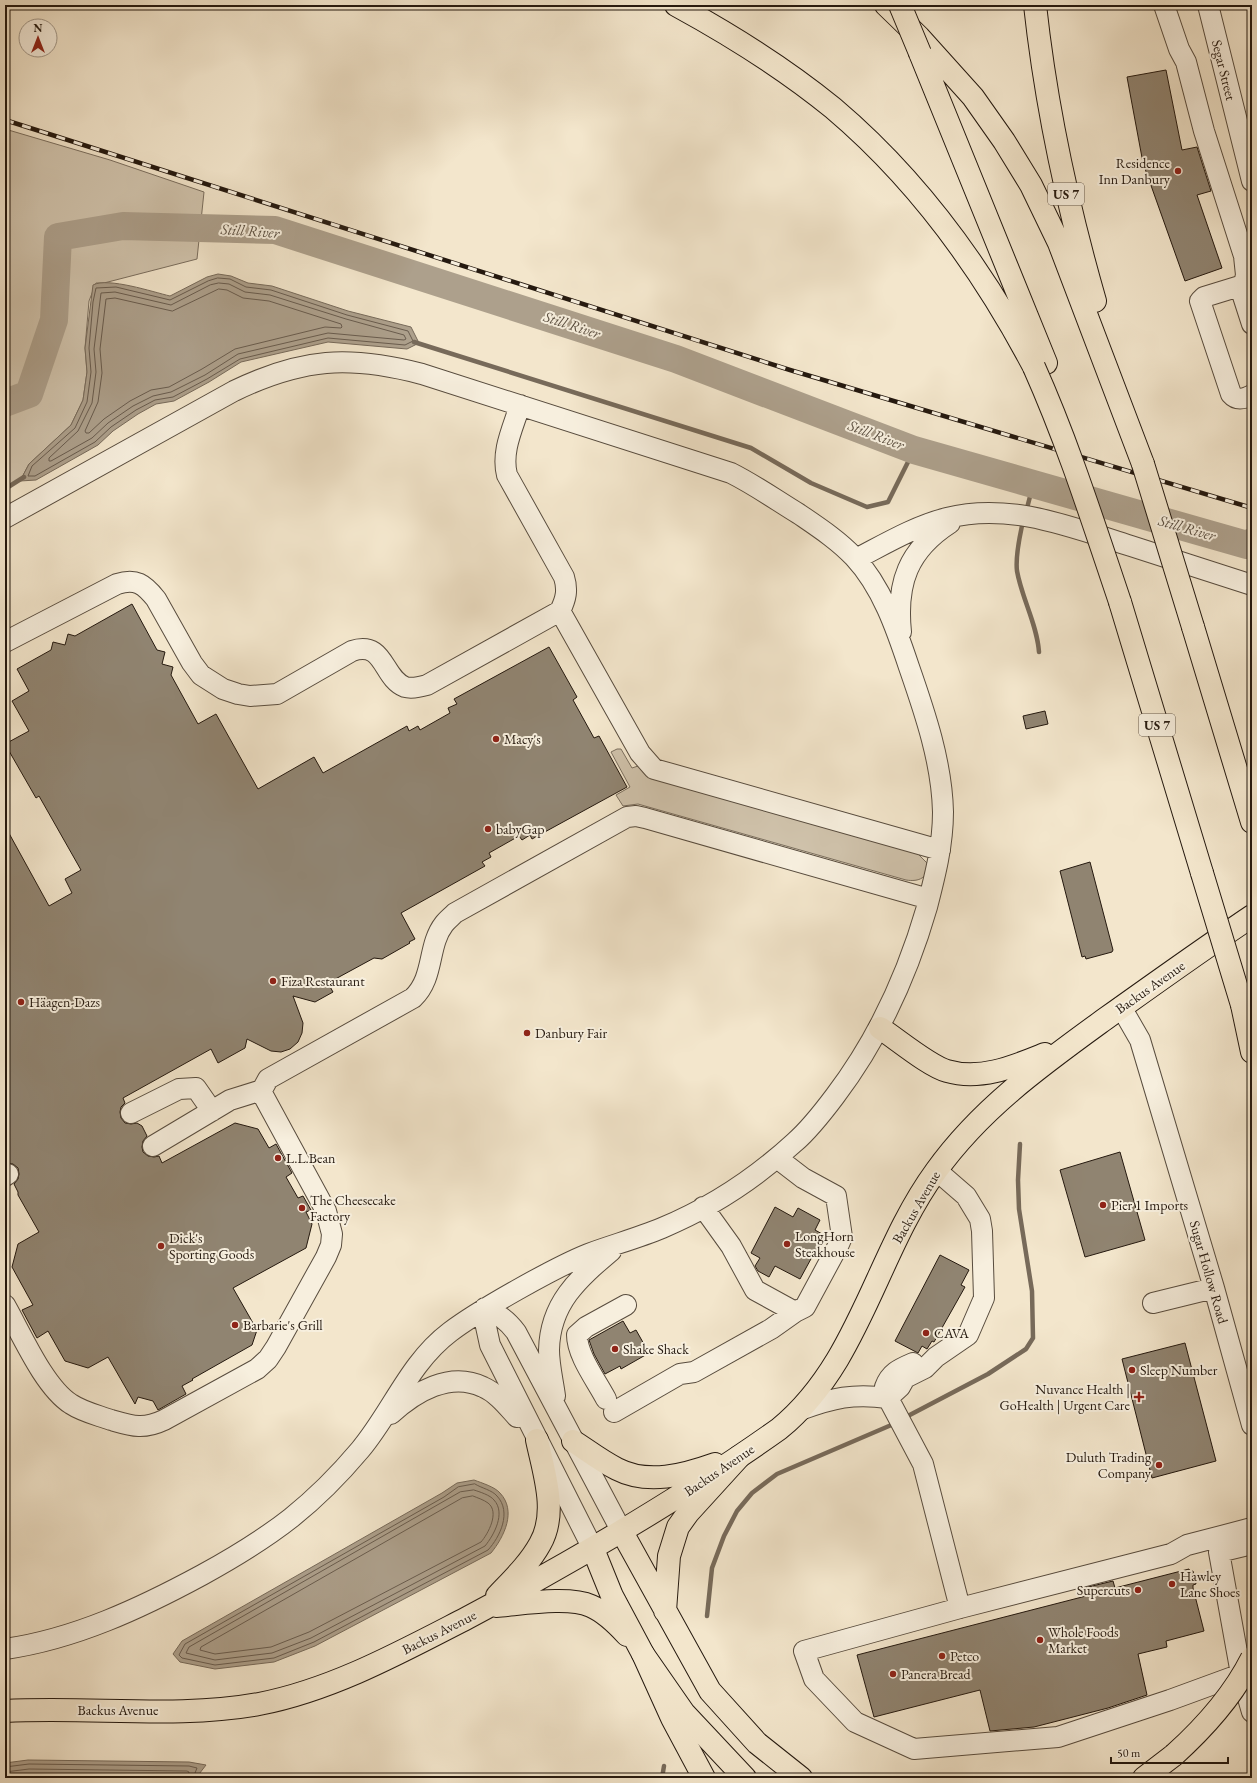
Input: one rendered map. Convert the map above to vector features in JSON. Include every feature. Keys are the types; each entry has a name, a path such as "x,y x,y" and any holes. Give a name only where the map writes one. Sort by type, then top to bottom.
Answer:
{"main road":[{"path":"676,5 728,34 796,80 833,109 895,168 932,210 986,284 1014,329 1041,368"},
{"path":"886,5 919,37 973,97 1018,163 1041,205 1059,243 1114,378 1143,464 1252,822"},
{"path":"900,5 920,53 1041,368"},
{"name":"US 7","path":"1035,5 1046,91 1067,199 1114,378"},
{"name":"US 7","path":"1041,368 1054,413 1073,461 1120,602 1252,1036"},
{"name":"Backus Avenue","path":"5,1711 32,1709 223,1709 259,1704 293,1696 341,1678 395,1654 488,1607 593,1549 705,1480 779,1429 800,1410 820,1387 836,1363 859,1320 907,1217 936,1170 967,1133 1003,1097 1069,1045 1247,919"},
{"path":"1242,1005 1252,1052"},
{"path":"880,1028 935,1066 960,1074 982,1073 1014,1066 1069,1045"},
{"path":"488,1607 531,1557 540,1544 546,1530 549,1514 548,1497 537,1440"},
{"path":"573,1441 618,1470 633,1475 650,1478 689,1473 739,1457"},
{"path":"665,1611 669,1556 678,1527 739,1457"},
{"path":"622,1532 710,1691 757,1743 801,1778"},
{"path":"593,1549 612,1596 643,1654 672,1718 704,1778"},
{"path":"488,1607 564,1602 592,1606 617,1623 643,1654 684,1713 745,1778"},
{"path":"1144,1778 1174,1755 1215,1714 1233,1690 1247,1666"}],"street":[{"path":"1164,5 1179,49 1186,62 1211,152 1244,256 1246,274 1243,285 1243,299 1252,324"},
{"name":"Segar Street","path":"1208,5 1252,181"},
{"path":"1211,152 1243,146"},
{"path":"1243,285 1204,296 1200,302 1231,394 1234,398 1240,399 1252,395"},
{"path":"5,518 250,383 314,363 365,362 391,366 422,374 704,463 731,473 749,482 838,542 856,559 883,599 903,648 936,761 943,806 943,830 929,898 910,958 880,1028 854,1070 810,1128 777,1158 741,1184 664,1228 567,1263 485,1308 450,1332 430,1349 408,1378 378,1427"},
{"path":"5,642 95,595 128,580 137,582 149,590 192,663 201,675 223,689 250,696 278,694 352,652 361,649 378,655 397,682 405,687 415,688 427,685 560,611 567,595 564,577 507,475 504,464 505,453 520,405"},
{"path":"856,559 924,526 947,518 968,514 1014,514 1040,518 1252,585"},
{"path":"903,648 900,611 905,576 911,561 920,547 935,534 968,514"},
{"path":"560,611 640,753 654,769 940,850"},
{"path":"153,1146 230,1100 262,1090 268,1080 275,1074 413,998 421,991 425,982 443,925 455,913 627,817 636,816 645,818 929,898"},
{"name":"Sugar Hollow Road","path":"1121,1007 1140,1040 1214,1288 1252,1425"},
{"path":"131,1113 179,1088 196,1088 212,1111"},
{"path":"5,1305 46,1379 57,1392 70,1404 86,1412 133,1426 152,1426 257,1369 268,1360 326,1257 331,1245 332,1234 326,1211 263,1095 262,1090"},
{"path":"626,1305 586,1327 577,1335 577,1343 582,1354 610,1405 680,1374 694,1372 772,1329 794,1312 805,1307 842,1237 836,1196 802,1178 777,1158"},
{"path":"800,1410 822,1402 845,1397 860,1395 888,1398 900,1387 905,1378 925,1368 936,1357 968,1335 984,1298 982,1231 980,1220 966,1196 936,1170"},
{"path":"703,1207 731,1246 755,1290 794,1312"},
{"path":"557,1412 549,1351 554,1320 560,1305 582,1275 620,1243"},
{"path":"1153,1304 1214,1288"},
{"path":"485,1308 499,1314 509,1322 516,1332 557,1412 622,1532"},
{"path":"485,1308 485,1322 490,1345 593,1549"},
{"path":"5,1648 58,1637 115,1617 162,1596 220,1564 276,1529 312,1501 344,1468 378,1427 416,1394 434,1386 450,1382 467,1382 482,1386 496,1395 508,1406 537,1440"},
{"path":"888,1398 923,1464 960,1608"},
{"path":"1247,1666 1170,1700 1058,1737 914,1749 855,1722 814,1679 804,1651 960,1608 1171,1554 1187,1545 1252,1528"},
{"path":"1252,1544 1219,1552 1247,1666 1252,1712"}],"shaded area":[{"path":"5,129 110,160 204,192 197,259 104,283 96,283 89,301 85,348 87,372 83,400 71,425 29,464 20,481 5,489"},
{"path":"621,749 632,768 638,766 917,853 927,863 925,875 919,879 906,880 638,804 623,806 616,795 630,787 611,752"}],"water":[{"path":"218,274 231,276 248,283 272,286 348,311 411,327 419,343 407,349 328,342 241,362 174,401 156,404 138,414 113,431 98,445 36,480 20,481 29,464 71,425 83,400 87,372 85,348 93,285 100,283 119,284 170,296 207,277"},
{"path":"474,1480 488,1485 498,1491 505,1500 508,1508 507,1524 504,1532 491,1553 315,1646 274,1662 215,1669 180,1662 173,1654 182,1641 457,1483"},
{"path":"28,1760 189,1762 206,1765 196,1778 5,1778 5,1763"}],"building":[{"name":"Residence Inn Danbury","path":"1166,70 1182,150 1197,147 1211,191 1197,195 1222,268 1185,281 1143,163 1127,77"},
{"path":"132,604 157,650 165,652 162,664 173,667 171,675 198,724 216,714 258,789 314,757 323,773 407,726 409,731 418,726 420,730 450,713 448,708 457,704 454,699 549,647 577,697 573,700 594,738 599,736 627,787 532,839 530,835 522,840 519,836 489,853 491,857 482,862 485,866 401,913 415,939 382,959 374,958 328,983 333,992 315,1002 293,996 303,1023 302,1033 298,1042 290,1049 281,1052 271,1051 247,1039 245,1048 218,1063 211,1049 123,1098 125,1103 121,1107 121,1118 125,1123 137,1123 142,1126 147,1136 143,1141 143,1152 148,1156 159,1156 162,1163 235,1123 258,1129 269,1148 276,1144 292,1173 286,1177 298,1198 303,1196 311,1210 306,1212 312,1224 306,1248 233,1288 257,1330 252,1345 192,1379 193,1380 182,1386 186,1394 158,1410 153,1401 138,1397 135,1404 108,1357 88,1368 65,1361 48,1331 37,1338 22,1310 33,1305 12,1267 18,1244 39,1232 18,1195 14,1184 18,1179 18,1168 13,1164 5,1163 5,826 49,906 72,893 65,879 81,870 39,796 36,798 5,744 29,731 12,701 29,691 17,669 51,650 53,642 65,645 68,634 75,636"},
{"path":"1045,711 1048,724 1026,729 1023,716"},
{"path":"1090,862 1113,950 1112,952 1086,959 1085,956 1082,957 1060,871"},
{"name":"Pier 1 Imports","path":"1120,1152 1145,1240 1085,1257 1060,1170"},
{"name":"LongHorn Steakhouse","path":"775,1207 793,1217 798,1208 820,1220 815,1230 824,1235 800,1279 775,1266 769,1277 758,1271 755,1266 760,1258 751,1253"},
{"path":"940,1255 969,1270 961,1285 965,1287 934,1342 932,1341 927,1349 922,1346 918,1353 895,1341"},
{"name":"Shake Shack","path":"623,1321 630,1333 636,1330 649,1353 621,1369 620,1366 605,1374 594,1354 589,1340"},
{"path":"1185,1343 1216,1461 1152,1478 1122,1359"},
{"path":"1189,1569 1190,1572 1193,1571 1196,1584 1193,1585 1193,1588 1204,1631 1166,1641 1167,1647 1138,1654 1147,1695 1108,1708 1034,1727 990,1731 980,1690 874,1717 857,1655 1086,1596 1084,1588 1113,1581 1115,1588"}],"waterway":[{"name":"Still River","path":"5,403 29,394 54,320 58,237 123,226 275,230 676,359 914,450 1247,545 1252,542"},
{"path":"414,342 751,448 811,483 867,507 888,502 914,450"},
{"path":"5,489 24,477"},
{"path":"1026,512 1033,485"},
{"path":"1023,521 1017,552 1017,571 1038,642 1039,652"},
{"path":"904,1418 988,1374 1026,1349 1033,1338 1032,1291 1019,1209 1018,1180 1020,1144"},
{"path":"707,1616 712,1568 724,1536 737,1511 752,1493 777,1474 896,1423"},
{"path":"662,1778 664,1766"}],"railway":[{"path":"5,120 790,370 1252,508"}],"place":[{"name":"Residence Inn Danbury","path":"1178,171"},
{"name":"Macy's","path":"496,739"},
{"name":"babyGap","path":"488,829"},
{"name":"Fiza Restaurant","path":"273,981"},
{"name":"Häagen-Dazs","path":"21,1002"},
{"name":"Danbury Fair","path":"527,1033"},
{"name":"L.L.Bean","path":"278,1158"},
{"name":"Pier 1 Imports","path":"1103,1205"},
{"name":"The Cheesecake Factory","path":"302,1208"},
{"name":"LongHorn Steakhouse","path":"787,1244"},
{"name":"Dick's Sporting Goods","path":"161,1246"},
{"name":"Barbarie's Grill","path":"235,1325"},
{"name":"CAVA","path":"926,1333"},
{"name":"Shake Shack","path":"615,1349"},
{"name":"Sleep Number","path":"1132,1370"},
{"name":"Nuvance Health | GoHealth | Urgent Care","path":"1139,1397"},
{"name":"Duluth Trading Company","path":"1159,1465"},
{"name":"Hawley Lane Shoes","path":"1172,1584"},
{"name":"Supercuts","path":"1138,1590"},
{"name":"Whole Foods Market","path":"1040,1640"},
{"name":"Petco","path":"942,1656"},
{"name":"Panera Bread","path":"893,1674"}]}
